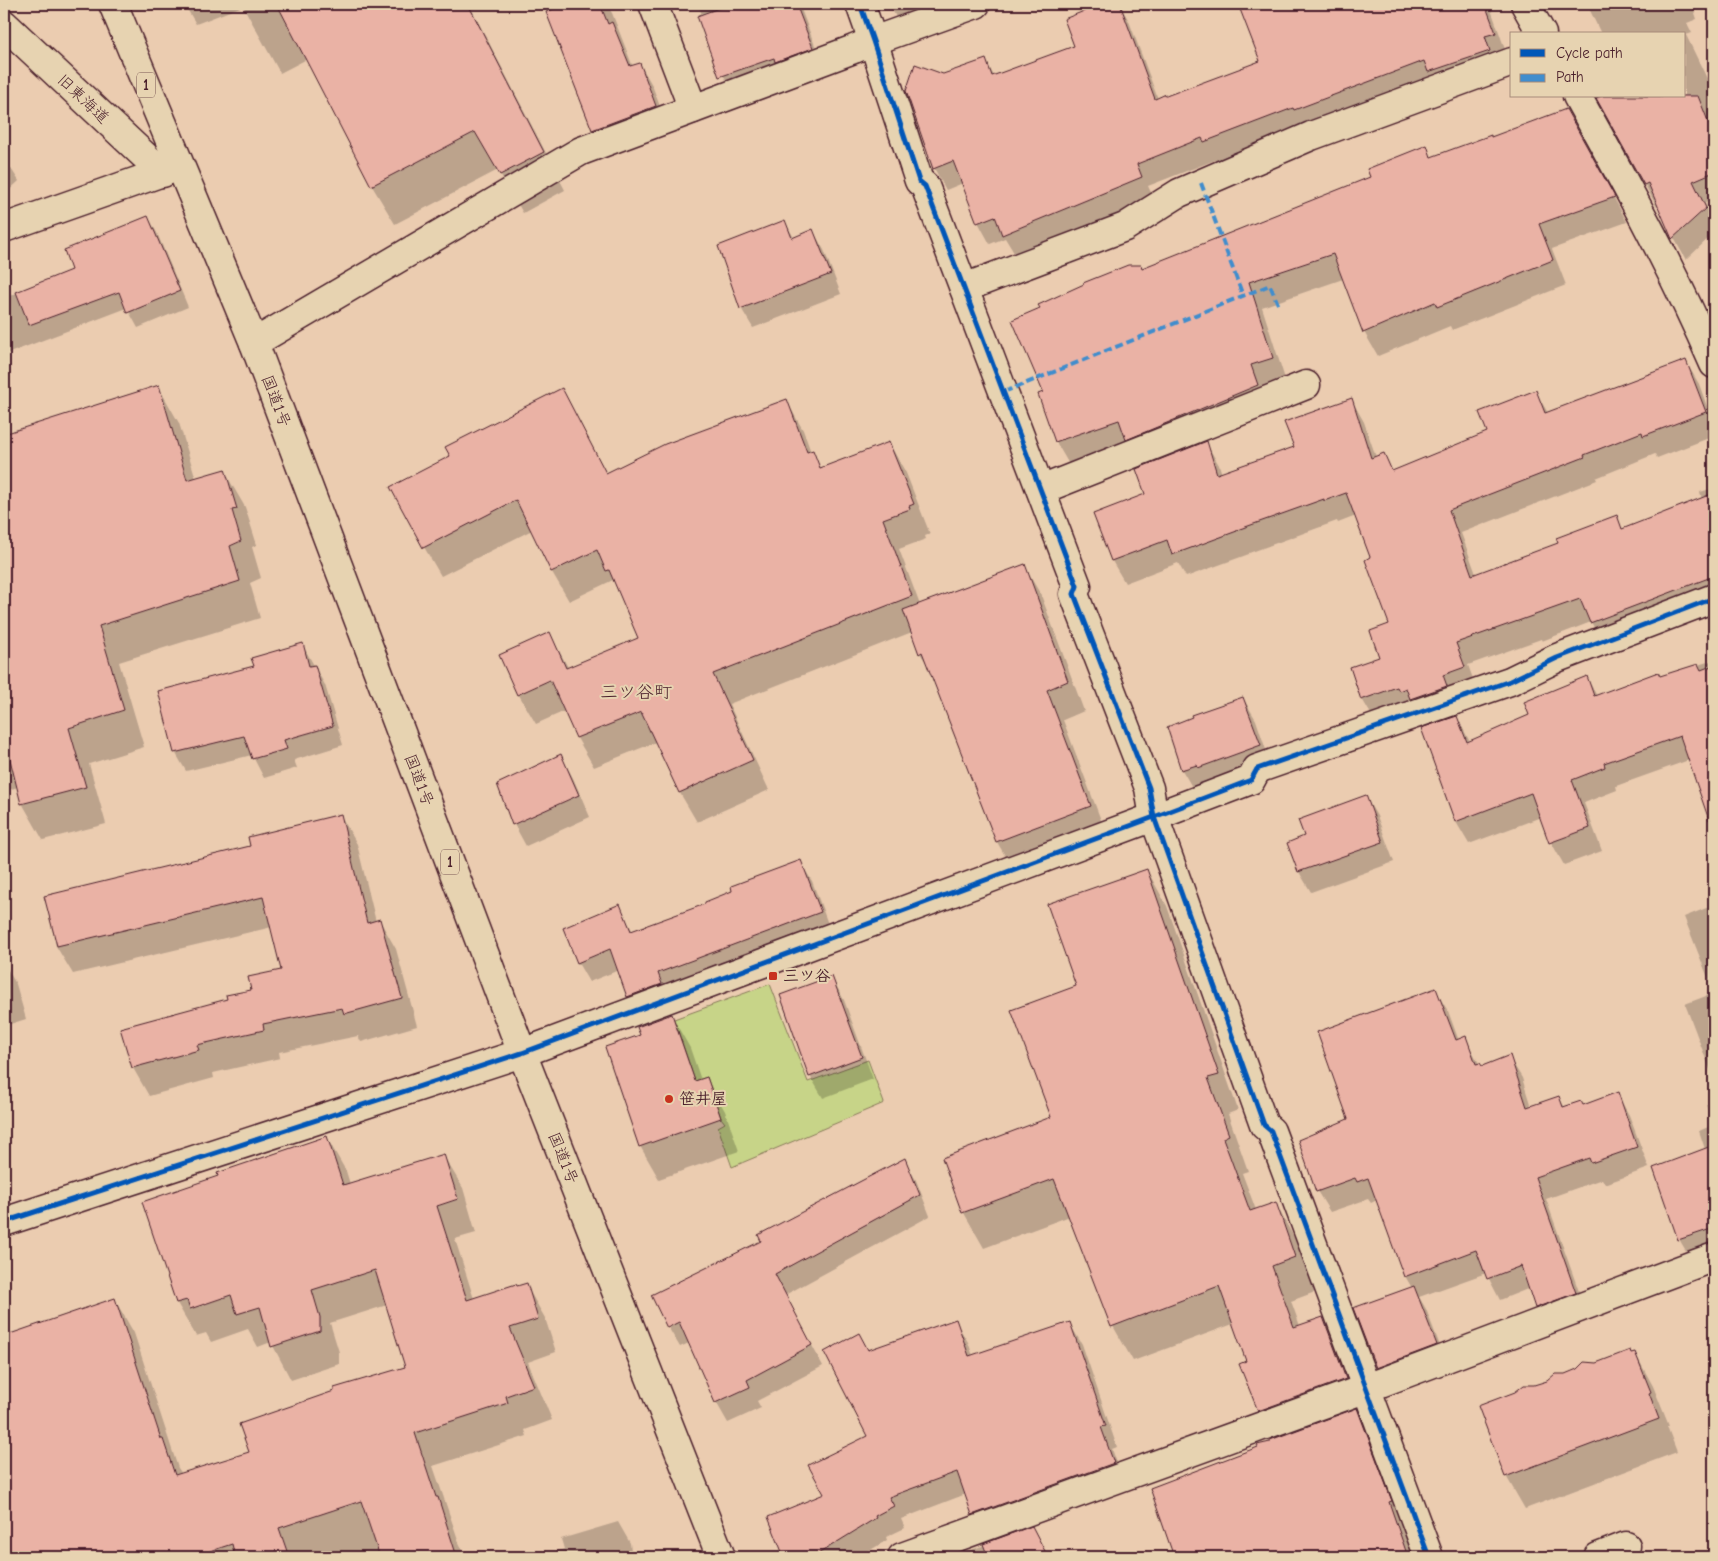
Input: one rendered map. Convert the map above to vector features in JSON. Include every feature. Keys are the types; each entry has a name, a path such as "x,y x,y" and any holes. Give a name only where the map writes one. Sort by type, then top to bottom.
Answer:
{"main road":[{"name":"国道1号","path":"113,4 171,170 254,343 522,1053 721,1557"},
{"path":"653,4 693,109"},
{"path":"860,4 919,181 925,186 1077,586 1074,594 1149,788 1154,817 1264,1125 1271,1131 1429,1557"},
{"path":"254,343 581,151 976,4"},
{"path":"1525,4 1541,32"},
{"name":"旧東海道","path":"4,24 171,170"},
{"path":"964,288 1125,227 1179,193 1311,136 1510,63"},
{"path":"1578,98 1691,310 1714,364"},
{"path":"4,228 171,170"},
{"path":"1042,490 1306,385"},
{"path":"4,1222 522,1053 1251,780 1257,769 1510,681 1557,658 1714,598"},
{"path":"902,1557 1367,1388 1714,1257"},
{"path":"1598,1557 1626,1546"}],"green space":[{"path":"770,984 808,1082 868,1060 884,1103 732,1167 718,1127 725,1123 721,1118 707,1077 695,1081 674,1019"}],"building":[{"path":"277,4 468,4 544,152 500,175 475,132 371,186"},
{"path":"566,4 600,4 608,24 612,22 630,66 640,63 656,106 592,130 546,12"},
{"path":"730,4 796,4 813,48 775,62 774,58 719,77 697,16"},
{"path":"1102,4 1120,4 1155,99 1260,61 1238,4 1485,4 1496,33 1485,36 1490,51 1428,72 1424,61 1204,142 1202,138 1137,164 1142,177 1002,235 995,216 977,223 953,161 933,169 906,91 915,64 943,74 986,59 992,76 1074,46 1064,19"},
{"path":"1686,96 1698,96 1714,136 1714,172 1693,181 1706,208 1672,239 1648,183 1644,185 1596,98 1686,98"},
{"path":"1566,109 1615,197 1539,224 1553,260 1437,307 1435,302 1363,333 1333,254 1249,282 1273,358 1251,365 1258,385 1126,440 1119,420 1055,442 1038,394 1043,392 1012,320 1040,308 1038,305 1083,283 1128,265 1141,265 1142,268 1370,177 1367,169 1427,145 1431,157"},
{"path":"148,216 180,291 127,313 119,292 29,325 16,292 71,270 64,250"},
{"path":"785,220 792,238 813,229 831,274 740,309 718,246"},
{"path":"1686,360 1706,412 1643,436 1642,432 1584,455 1585,457 1449,510 1472,575 1558,543 1556,538 1617,515 1622,529 1714,493 1714,576 1590,623 1580,599 1456,643 1465,667 1443,675 1447,686 1410,699 1406,688 1399,691 1397,687 1361,700 1350,667 1379,657 1370,631 1389,624 1365,560 1370,557 1346,493 1237,530 1172,555 1167,540 1111,561 1093,514 1145,494 1136,469 1207,441 1217,474 1294,447 1284,422 1352,398 1371,458 1384,453 1392,471 1487,432 1479,412 1536,390 1545,413"},
{"path":"159,385 187,480 225,469 237,509 232,510 241,541 230,546 240,581 99,626 124,710 69,728 86,787 21,804 4,735 4,434"},
{"path":"562,388 606,473 665,444 787,399 807,452 813,450 820,468 889,442 914,504 909,506 910,509 883,519 912,596 713,674 753,760 679,793 641,712 576,738 550,680 517,695 499,655 550,632 566,668 638,638 609,570 606,571 597,550 551,572 516,500 423,548 390,487 450,456 445,447"},
{"path":"1025,564 1068,681 1047,690 1091,806 996,842 922,652 919,654 903,610"},
{"path":"303,643 309,666 315,665 333,726 284,740 287,749 252,759 244,736 174,753 158,691 254,666 251,658"},
{"path":"1698,664 1701,670 1714,665 1714,820 1709,820 1680,736 1604,763 1605,767 1572,780 1590,828 1549,843 1531,793 1455,822 1421,728 1457,716 1467,742 1529,715 1524,702 1587,676 1594,696 1658,672 1660,676"},
{"path":"1243,697 1261,745 1198,768 1197,765 1181,770 1167,727 1192,717 1191,715"},
{"path":"561,754 579,795 512,825 497,784"},
{"path":"1366,795 1383,842 1298,872 1287,843 1304,836 1298,820"},
{"path":"341,814 367,923 380,919 402,998 344,1014 342,1008 263,1024 264,1030 197,1045 199,1050 132,1068 120,1028 227,999 226,995 251,990 248,977 281,970 263,897 57,946 44,896 250,846 248,837"},
{"path":"801,860 821,912 658,973 662,984 627,997 610,949 577,963 563,928 620,904 631,931 705,904 705,902 732,891 731,886"},
{"path":"1147,869 1219,1075 1208,1078 1229,1135 1223,1138 1250,1211 1276,1202 1295,1257 1272,1266 1294,1327 1323,1317 1346,1379 1258,1411 1239,1364 1246,1361 1219,1286 1111,1327 1054,1179 962,1213 942,1158 1051,1117 1011,1010 1076,986 1047,904"},
{"path":"832,976 862,1057 809,1077 780,995"},
{"path":"1436,988 1456,1040 1466,1036 1476,1064 1480,1063 1482,1066 1510,1055 1527,1107 1559,1096 1563,1107 1581,1101 1583,1105 1618,1092 1637,1147 1591,1163 1589,1158 1535,1177 1576,1293 1535,1308 1521,1266 1487,1279 1476,1250 1404,1277 1368,1178 1357,1182 1355,1178 1316,1192 1298,1140 1348,1119 1317,1032"},
{"name":"笹井屋","path":"672,1014 695,1081 707,1077 721,1118 639,1147 605,1047 640,1035 637,1027"},
{"path":"327,1136 343,1185 444,1154 458,1199 437,1206 467,1300 516,1284 517,1286 527,1283 538,1319 510,1328 534,1386 506,1396 508,1403 415,1433 457,1557 380,1557 361,1501 279,1528 289,1557 235,1557 232,1544 192,1557 4,1557 4,1336 115,1298 161,1439 163,1439 175,1475 249,1452 239,1424 334,1391 334,1388 405,1367 375,1270 312,1290 320,1317 320,1331 271,1347 260,1307 237,1314 231,1295 190,1309 187,1300 176,1303 142,1202 218,1176 217,1173"},
{"path":"1714,1145 1714,1228 1678,1240 1653,1168"},
{"path":"905,1158 920,1195 775,1274 812,1345 747,1380 750,1387 715,1403 679,1322 667,1328 651,1295 761,1241 758,1235"},
{"path":"1414,1286 1437,1345 1376,1368 1353,1308"},
{"path":"956,1319 969,1356 1070,1322 1106,1426 1101,1427 1114,1463 972,1515 957,1472 889,1497 894,1506 875,1516 876,1518 813,1557 784,1557 768,1517 824,1494 808,1465 867,1436 824,1352 859,1333 868,1350"},
{"path":"1630,1350 1631,1353 1635,1352 1651,1392 1649,1393 1659,1419 1505,1477 1478,1406 1515,1392 1524,1385 1534,1385 1547,1381 1555,1374 1565,1374 1577,1369 1584,1362 1596,1363"},
{"path":"1357,1408 1392,1501 1389,1502 1408,1557 1174,1557 1150,1488 1258,1447 1257,1445 1270,1442 1270,1440"},
{"path":"1032,1526 1048,1557 988,1557 983,1544"}],"marked path":[{"path":"1201,183 1243,296"},
{"path":"1004,392 1270,285 1278,304"}],"cycle path":[{"path":"860,4 919,181 925,186 1077,586 1074,594 1149,788 1154,817 1264,1125 1271,1131 1429,1557"},
{"path":"4,1222 522,1053 1251,780 1257,769 1510,681 1557,658 1714,598"}],"place":[{"name":"三ツ谷","path":"773,976"},
{"name":"笹井屋","path":"669,1099"}],"district":[{"name":"三ツ谷町","path":"636,692"}]}
